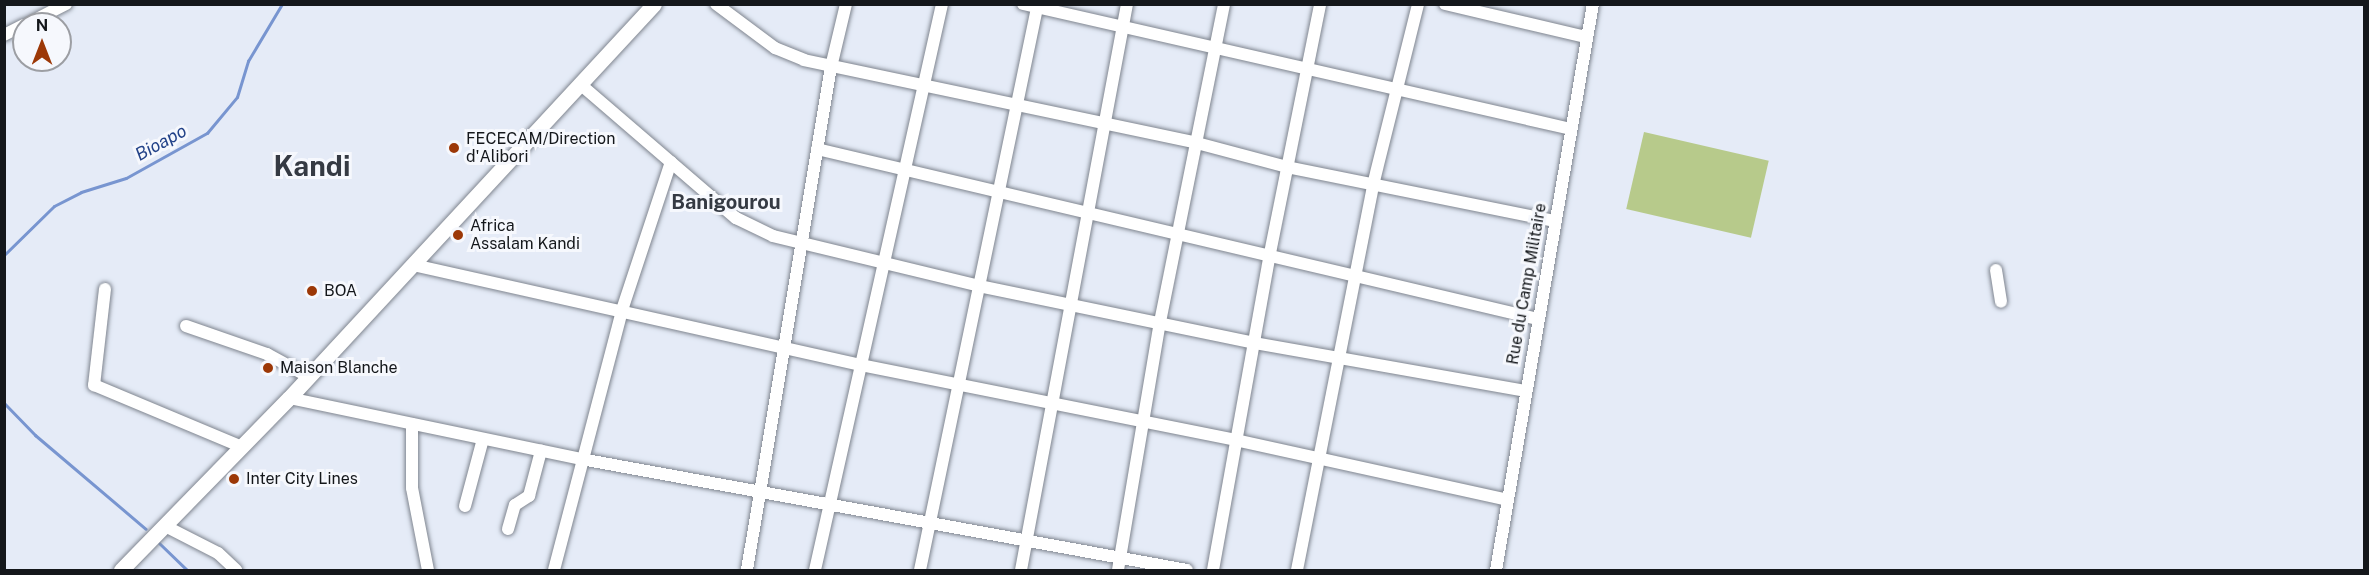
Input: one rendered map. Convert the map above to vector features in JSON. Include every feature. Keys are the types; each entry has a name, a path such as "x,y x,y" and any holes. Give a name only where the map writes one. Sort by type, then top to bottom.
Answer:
{"main road":[{"path":"121,570 309,377 654,4"}],"street":[{"path":"50,12 66,4"},
{"path":"716,4 775,48 831,67 1197,143 1287,167 1556,221"},
{"path":"747,570 831,67 846,4"},
{"path":"815,570 828,503 942,4"},
{"path":"1023,4 1571,129"},
{"path":"1021,570 1072,304 1085,214 1105,124 1127,4"},
{"path":"1118,570 1160,322 1180,236 1224,4"},
{"path":"1213,570 1234,440 1320,4"},
{"path":"1297,570 1341,361 1373,185 1418,4"},
{"path":"1445,4 1586,37"},
{"name":"Rue du Camp Militaire","path":"1496,570 1593,4"},
{"path":"920,570 928,520 959,386 1037,8"},
{"path":"580,84 748,226 801,242 979,286 1341,361 1525,391"},
{"path":"817,149 1269,258 1357,276 1538,319"},
{"path":"554,570 581,459 622,310 671,162"},
{"path":"413,265 786,346 861,365 1234,440 1507,500"},
{"path":"1996,270 2001,302"},
{"path":"105,289 94,385 240,446"},
{"path":"186,326 267,354 309,377"},
{"path":"289,398 581,459 760,493 928,520 1187,570"},
{"path":"412,424 412,482 428,570"},
{"path":"465,506 483,439"},
{"path":"508,529 515,506 529,496 541,451"},
{"path":"165,526 218,553 236,570"}],"green space":[{"path":"1644,132 1769,161 1751,238 1626,209"}],"waterway":[{"name":"Bioapo","path":"4,255 54,206 81,192 126,178 207,133 237,97 248,61 282,4"},
{"path":"4,403 35,435 146,529"},
{"path":"159,543 187,570"}],"place":[{"name":"FECECAM/Direction d'Alibori","path":"454,148"},
{"name":"Africa Assalam Kandi","path":"458,235"},
{"name":"BOA","path":"312,291"},
{"name":"Maison Blanche","path":"268,368"},
{"name":"Inter City Lines","path":"234,479"}],"district":[{"name":"Kandi","path":"312,166"},
{"name":"Banigourou","path":"726,202"}]}
